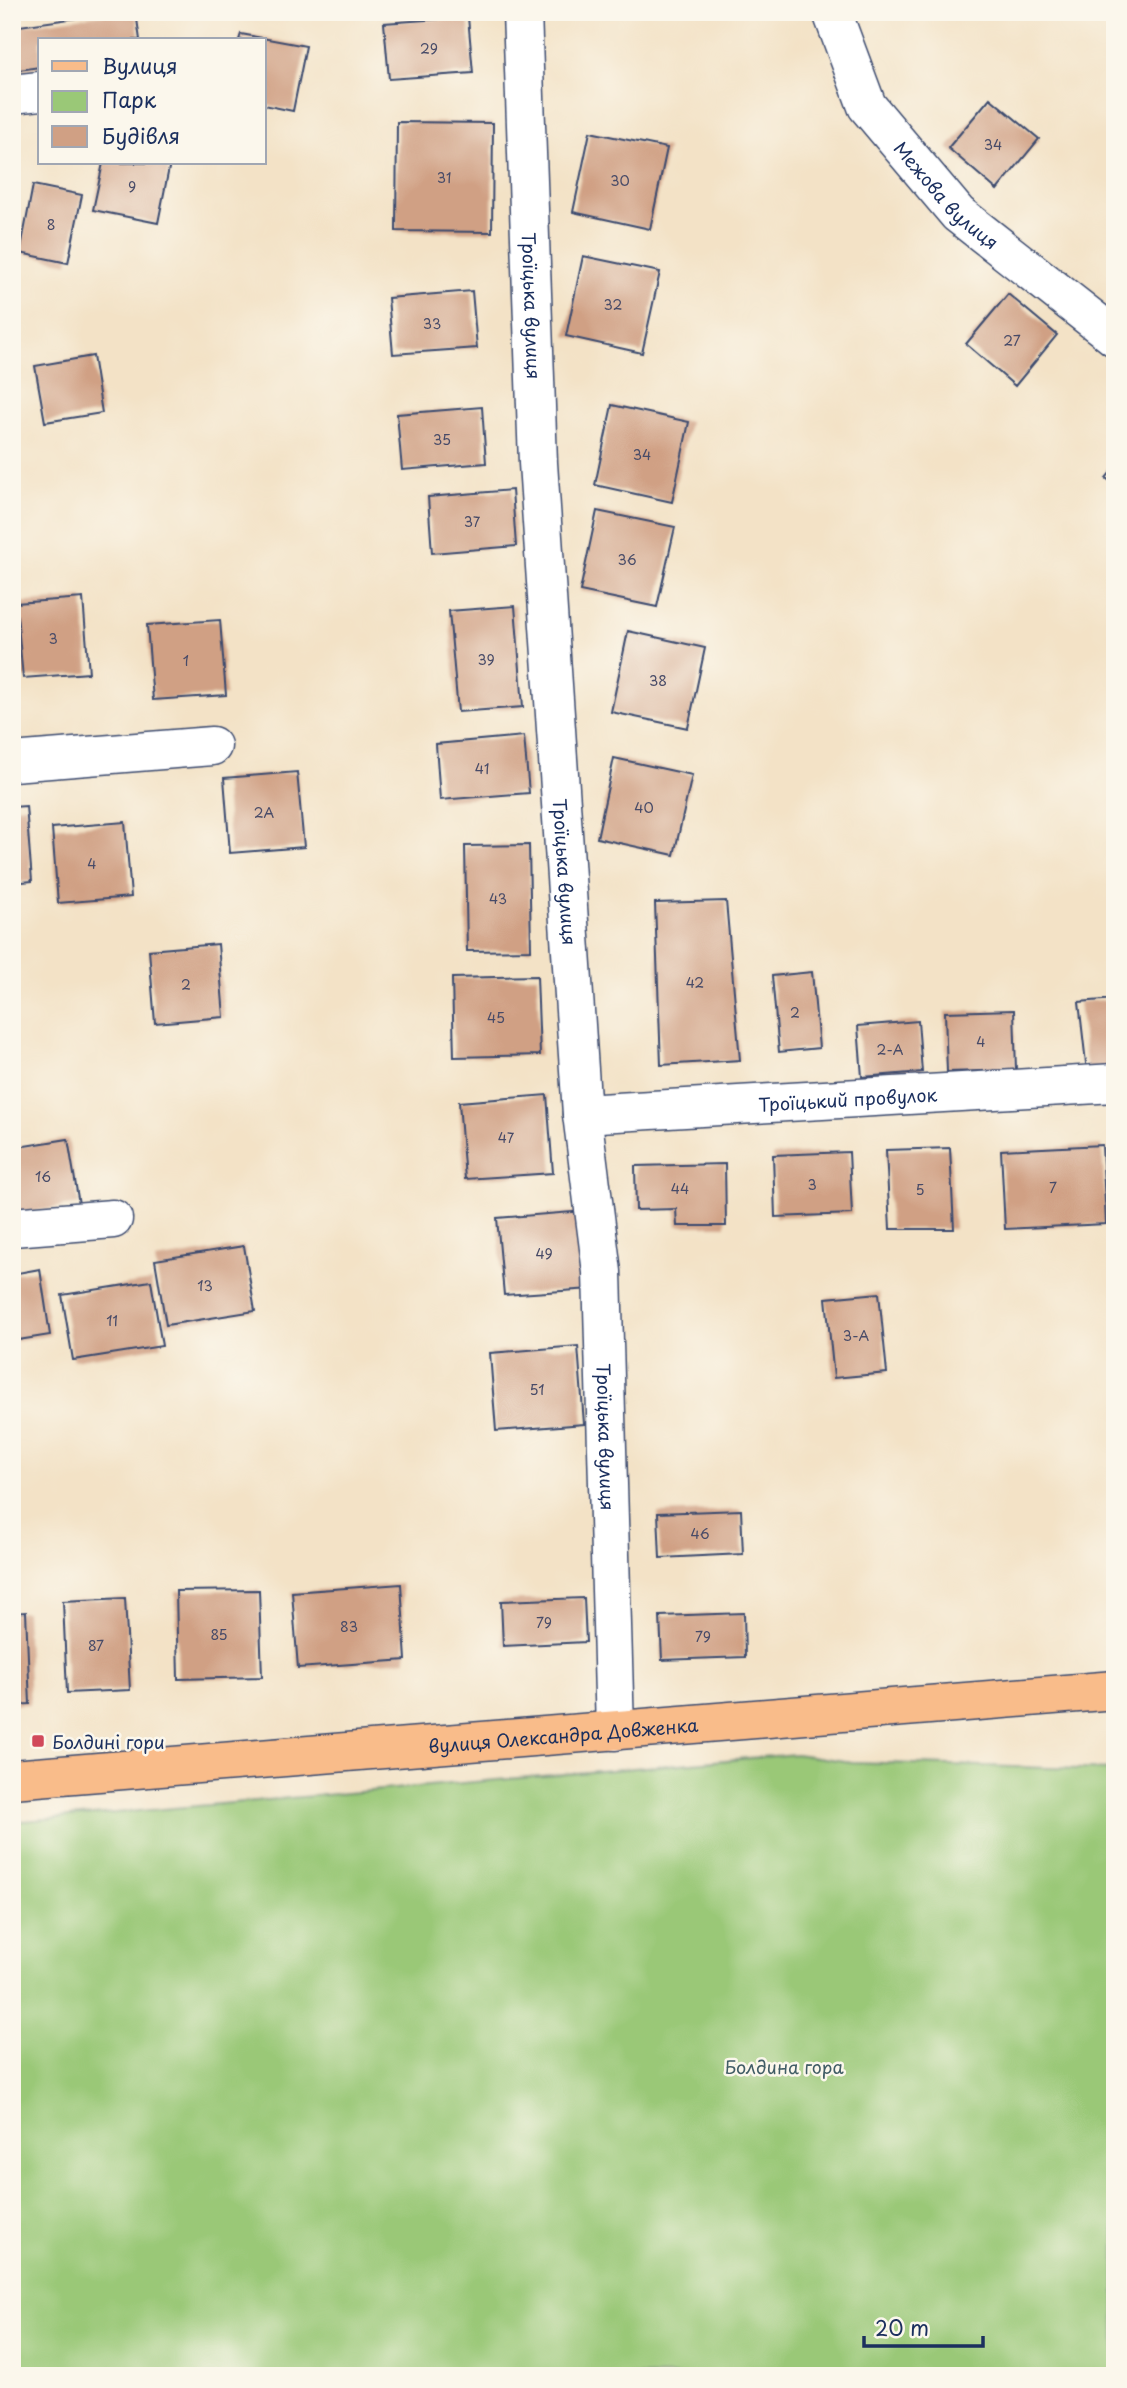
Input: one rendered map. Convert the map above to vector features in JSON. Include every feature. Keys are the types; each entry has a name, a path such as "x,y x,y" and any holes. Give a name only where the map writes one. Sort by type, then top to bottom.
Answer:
{"main road":[{"name":"вулиця Олександра Довженка","path":"12,1779 1115,1690"}],"street":[{"name":"Троїцька вулиця","path":"522,12 538,463 582,1114 602,1272 615,1731"},
{"name":"Межова вулиця","path":"832,12 867,107 958,214 1115,337"},
{"path":"12,94 38,91"},
{"path":"12,762 212,746"},
{"name":"Троїцький провулок","path":"582,1114 1115,1083"},
{"path":"12,1227 113,1219"}],"green space":[{"name":"Болдина гора","path":"796,1754 852,1762 1115,1770 1115,2376 12,2376 12,1822"}],"building":[{"path":"136,12 140,38 38,38 38,67 12,71 12,27"},
{"path":"468,17 473,73 389,79 384,23"},
{"path":"241,34 263,38 240,38"},
{"path":"266,39 306,46 293,111 266,105"},
{"path":"990,98 1039,139 997,190 948,148"},
{"path":"397,122 493,123 492,232 396,231"},
{"path":"590,132 667,148 650,229 573,212"},
{"path":"103,164 170,164 158,223 93,210"},
{"path":"33,185 82,195 68,263 20,253"},
{"path":"583,256 660,272 642,353 566,336"},
{"path":"472,291 477,348 393,354 388,298"},
{"path":"1008,294 1057,335 1015,386 966,344"},
{"path":"93,356 102,413 45,422 35,366"},
{"path":"612,405 689,422 672,502 595,485"},
{"path":"482,407 486,463 402,470 397,414"},
{"path":"1115,467 1115,485 1106,478"},
{"path":"512,490 516,546 432,553 428,497"},
{"path":"597,511 675,527 657,607 580,591"},
{"path":"83,598 89,673 23,678 16,603"},
{"path":"515,606 523,707 458,712 449,611"},
{"path":"220,620 226,695 153,700 147,625"},
{"path":"628,631 705,648 688,728 611,712"},
{"path":"524,736 529,793 440,800 436,744"},
{"path":"614,758 692,775 674,855 597,838"},
{"path":"297,772 304,847 230,853 224,778"},
{"path":"26,806 32,881 12,883 12,807"},
{"path":"125,822 131,897 58,903 52,828"},
{"path":"529,845 531,950 467,951 465,846"},
{"path":"726,901 740,1060 661,1065 655,903"},
{"path":"218,944 224,1017 155,1023 149,950"},
{"path":"812,972 819,1048 779,1052 772,976"},
{"path":"537,976 540,1055 454,1057 452,978"},
{"path":"1115,999 1115,1069 1087,1072 1079,1002"},
{"path":"1014,1010 1016,1070 947,1072 945,1012"},
{"path":"918,1021 922,1072 862,1077 858,1026"},
{"path":"547,1095 553,1173 465,1179 459,1102"},
{"path":"68,1139 79,1204 12,1215 12,1148"},
{"path":"1102,1145 1106,1224 1005,1229 1001,1150"},
{"path":"950,1148 954,1229 890,1229 886,1150"},
{"path":"849,1152 852,1214 775,1217 773,1155"},
{"path":"725,1164 726,1226 677,1226 676,1209 636,1210 635,1166"},
{"path":"585,1211 591,1289 504,1295 497,1218"},
{"path":"244,1246 255,1311 166,1325 155,1260"},
{"path":"40,1269 50,1335 12,1341 12,1274"},
{"path":"151,1281 162,1346 73,1360 62,1295"},
{"path":"879,1293 887,1373 834,1378 826,1298"},
{"path":"578,1346 584,1424 496,1431 490,1353"},
{"path":"741,1510 743,1554 660,1558 658,1513"},
{"path":"401,1584 406,1660 298,1668 292,1592"},
{"path":"259,1590 262,1677 178,1679 176,1591"},
{"path":"125,1598 130,1690 67,1693 63,1601"},
{"path":"584,1598 586,1642 503,1646 501,1601"},
{"path":"26,1612 30,1704 12,1705 12,1613"},
{"path":"744,1613 745,1657 662,1660 660,1616"}],"place":[{"name":"Болдині гори","path":"38,1741"}]}
